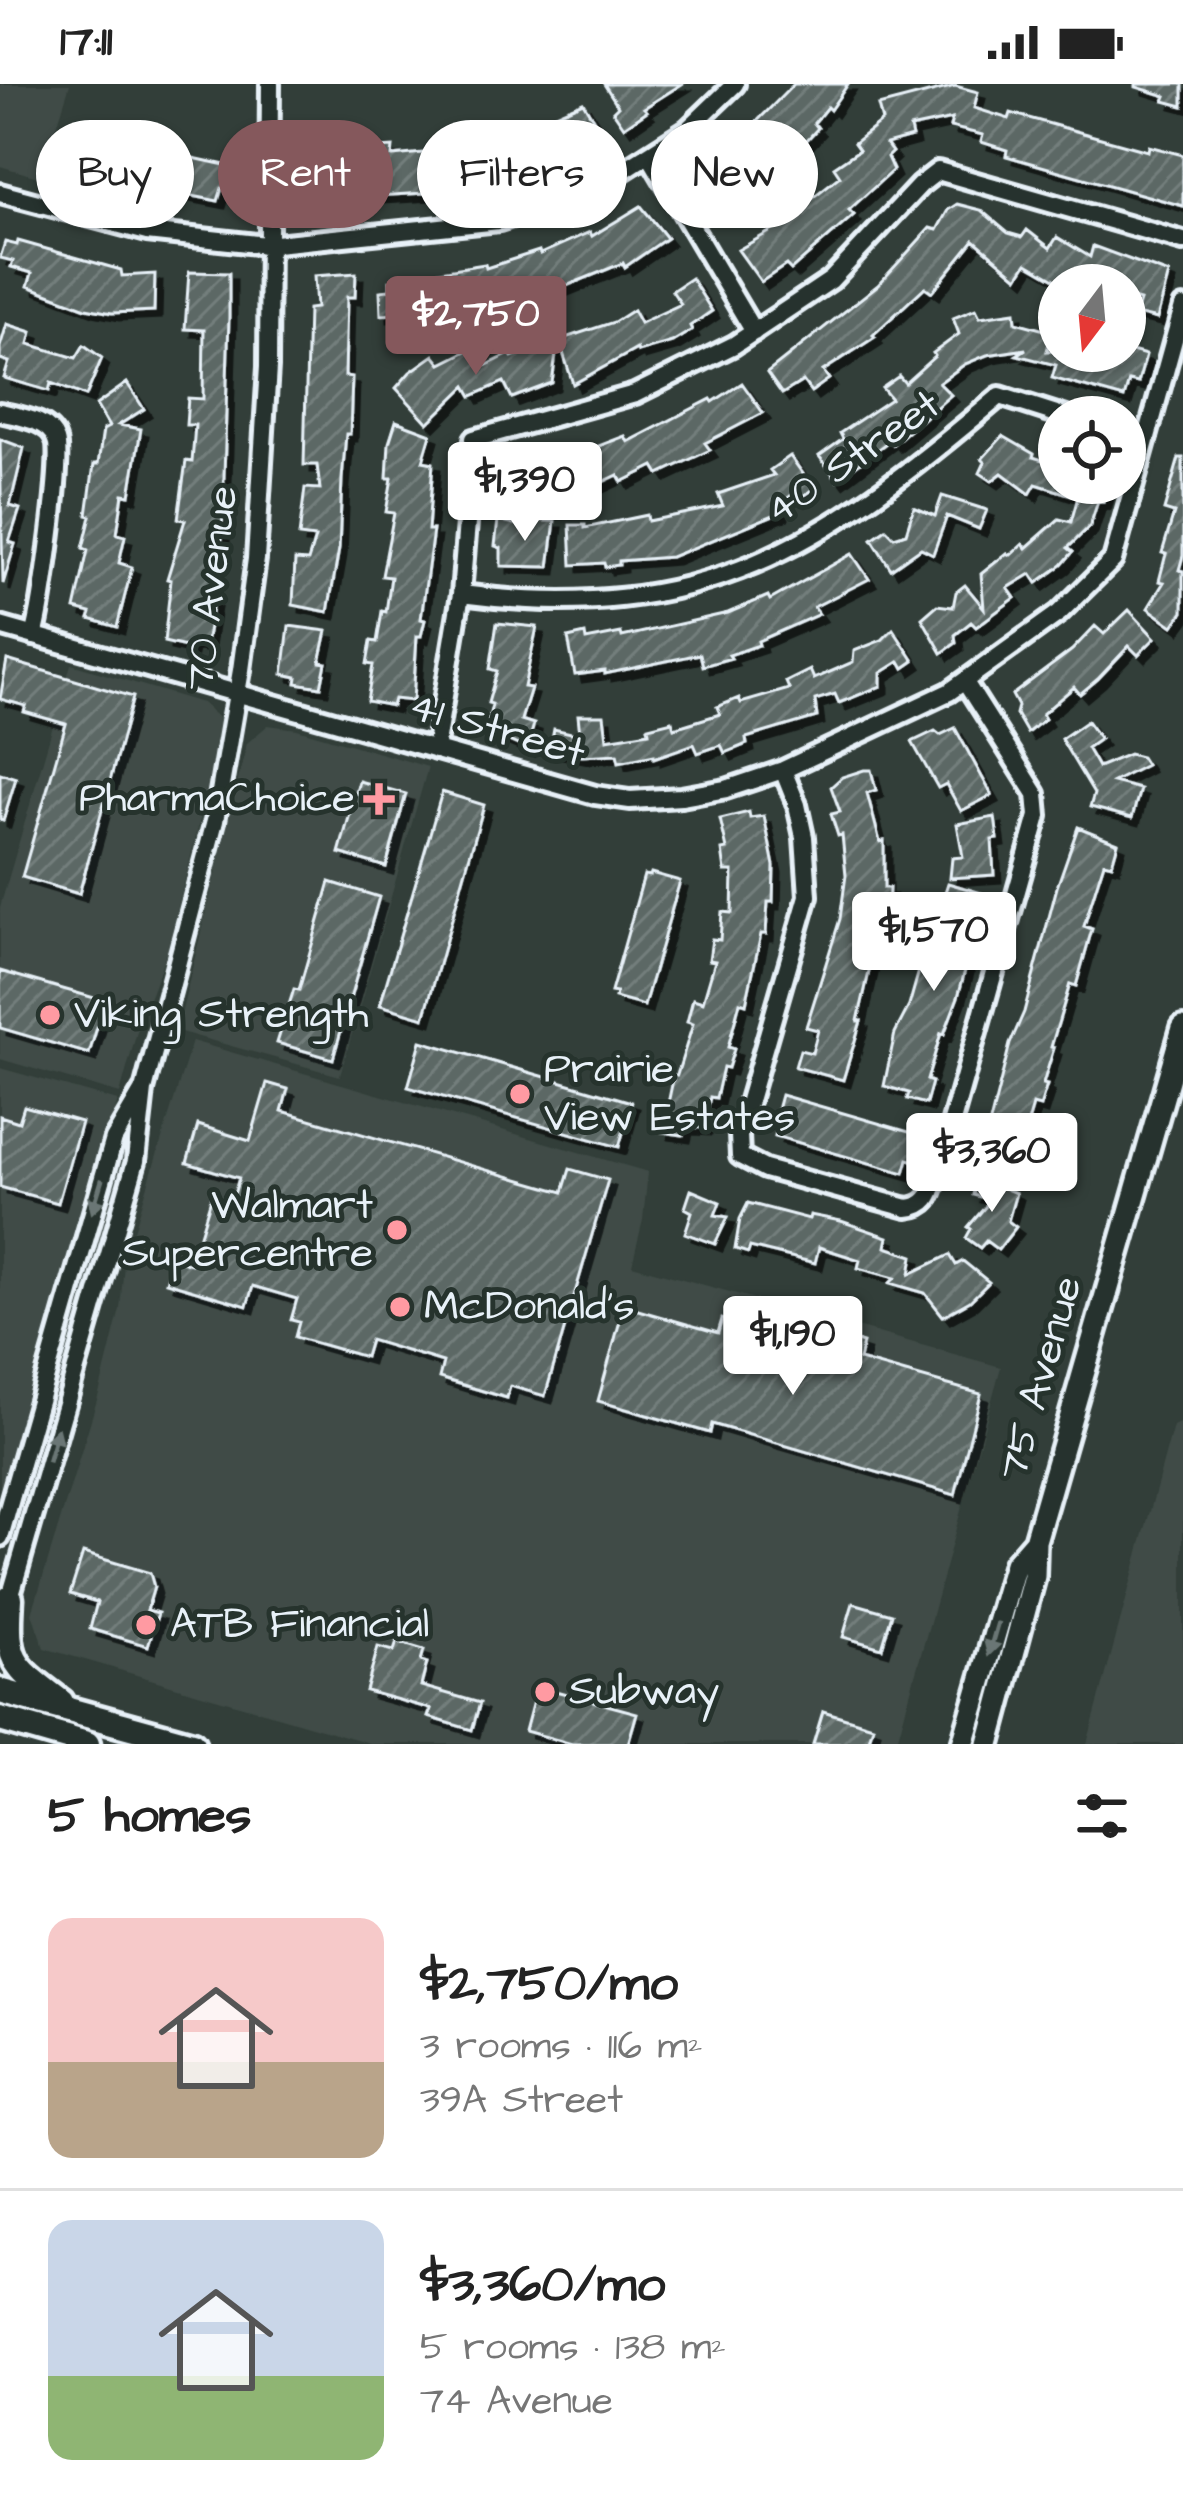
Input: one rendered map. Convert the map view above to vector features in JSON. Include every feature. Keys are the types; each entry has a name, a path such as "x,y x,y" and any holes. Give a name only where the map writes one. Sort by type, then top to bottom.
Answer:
{"highway":[{"path":"10,1598 7,1641 12,1659 73,1711"},
{"path":"0,1690 192,1744"},
{"path":"0,1719 87,1744"}],"main road":[{"name":"75 Avenue","path":"989,1744 1034,1576 1035,1541 1183,1028"},
{"name":"75 Avenue","path":"963,1744 1015,1564 1035,1541"}],"street":[{"name":"70 Avenue","path":"0,1632 136,1161 144,1090 204,871 238,693 262,487 268,367 270,84"},
{"path":"0,194 147,232 266,245 499,220 572,198 649,155 688,129 735,84"},
{"path":"649,155 754,332"},
{"path":"435,750 461,594 474,439 634,394 693,368 832,280 938,171 1183,242"},
{"name":"41 Street","path":"1146,436 1183,307"},
{"name":"40 Street","path":"461,594 561,602 627,599 690,588 754,566 855,511 1000,396 1038,408"},
{"path":"0,412 46,426 57,442 48,552 34,635"},
{"name":"41 Street","path":"0,626 595,795 630,800 681,797 726,789 783,770 899,718 965,682 1060,614 1113,560 1128,504"},
{"path":"783,770 804,837 808,896 738,1148 744,1161 765,1168 918,1207 929,1199 937,1178 1037,816 1036,794 965,682"},
{"name":"70 Avenue","path":"0,1537 4,1499 114,1139 144,1090"},
{"path":"4,1499 35,1508"}],"shaded area":[{"path":"0,84 70,84 59,120 36,120 36,177 0,166"},
{"path":"71,664 202,703 224,723 168,949 138,1028 120,1094 0,1059 0,907"},
{"path":"268,725 428,767 340,1076 177,1031 247,743"},
{"path":"192,1041 648,1172 632,1265 1001,1367 896,1744 373,1744 44,1648 32,1613 100,1390 120,1309 124,1263"},
{"path":"0,1068 118,1101 0,1497"},
{"path":"1183,1421 1183,1744 1087,1744 1173,1426"}],"building":[{"path":"604,84 682,84 627,125 613,111 618,106"},
{"path":"794,84 848,84 830,110 827,107 816,120 758,120"},
{"path":"1136,84 1183,84 1183,106 1164,101 1166,96"},
{"path":"955,86 978,92 974,108 1009,119 1011,113 1148,151 1149,146 1183,155 1183,206 1006,156 1007,150 981,142 983,135 950,127 952,119 910,128 912,137 886,144 892,152 887,157 893,170 849,210 854,215 791,270 786,265 761,282 738,250 776,228 818,228 818,193 840,176 834,167 859,150 854,143 882,121 878,106"},
{"path":"583,102 594,120 541,120"},
{"path":"417,154 417,193 393,195 393,156"},
{"path":"194,158 218,163 218,201 194,196"},
{"path":"957,204 981,210 1008,233 1022,237 1027,230 1050,248 1057,237 1090,257 1093,246 1142,264 1038,264 1038,269 1027,263 1018,277 974,240 932,292 925,287 875,337 823,371 829,379 811,392 803,381 782,394 767,373 878,285 930,228 937,230"},
{"path":"641,206 651,218 651,228 659,228 667,238 625,267 623,263 539,297 537,293 477,310 472,292 434,298 438,313 415,318 414,313 381,315 380,291 390,290 390,281 485,264 486,268 540,254 590,232 592,236 605,228 627,228 627,215"},
{"path":"18,241 121,270 122,276 155,274 154,311 112,313 86,308 28,286 32,273 0,258 5,242 17,245"},
{"path":"1146,266 1169,274 1157,319 1146,316"},
{"path":"189,272 229,273 222,539 209,600 213,601 206,645 191,643 190,648 164,642 171,580 167,579 185,520 178,519 186,461 192,462 195,425 186,425 188,398 203,399 204,330 185,329"},
{"path":"356,273 355,297 347,297 345,376 352,377 350,434 346,434 339,549 328,612 293,605 295,560 308,561 315,538 299,536 305,488 320,489 317,465 304,465 308,309 316,308 314,276"},
{"path":"691,278 712,311 690,326 692,330 672,342 637,349 573,384 559,340 614,322 633,310 640,323 681,304 672,291"},
{"path":"976,309 980,317 1015,312 1016,322 1038,328 1038,360 1017,355 1026,349 965,364 939,383 951,395 893,444 890,440 837,480 819,456 843,439 840,433 891,399 882,388 899,376 905,383 959,334 953,318"},
{"path":"7,324 32,332 29,344 76,358 84,345 102,358 86,396 51,383 49,391 4,378 9,362 0,359 0,347"},
{"path":"558,340 552,383 512,398 504,382 472,396 466,386 428,423 396,388 434,355 441,364 471,349 481,368"},
{"path":"1054,372 1141,372 1138,383 1129,381 1125,396 1052,378"},
{"path":"127,383 144,409 119,425 141,429 130,495 123,494 117,534 125,536 119,563 132,567 117,627 89,619 91,613 75,609 88,550 83,548 91,516 87,515 94,464 98,464 103,430 109,427 96,405"},
{"path":"742,383 763,413 705,443 710,450 659,474 654,466 622,482 618,475 592,487 575,455 625,436 628,442"},
{"path":"396,421 431,434 423,461 433,463 428,530 433,530 413,701 394,699 392,706 367,701 373,665 367,664 371,641 377,642 382,611 386,612 391,577 382,576 394,513 386,512 392,478 387,478 389,443"},
{"path":"1003,436 1038,459 1038,485 1030,494 1002,473 992,481 980,473 982,459"},
{"path":"0,439 24,448 10,506 20,509 9,542 15,544 3,584"},
{"path":"553,455 555,485 508,491 509,468 523,467 523,456"},
{"path":"790,456 814,489 799,499 794,493 778,506 781,512 671,557 619,561 619,565 605,567 604,563 572,565 570,525 585,528 647,515 648,521 723,506 718,494 774,475 770,470"},
{"path":"1179,458 1183,458 1179,570 1183,571 1183,612 1173,626 1148,608 1164,582 1159,581 1166,554 1162,553 1174,513 1164,510"},
{"path":"942,496 987,510 979,529 947,516 933,554 921,548 891,569 872,539 886,529 894,537 906,533 914,507 935,516"},
{"path":"1076,504 1097,504 1090,526 1068,548 1073,552 1062,565 1037,583 1031,574 1008,588 1015,598 976,627 971,622 942,653 922,618 937,605 953,607 956,592 965,585 984,608 981,574 1007,553 1011,555 1023,544 1026,548 1059,519 1071,522"},
{"path":"498,520 535,529 535,521 555,521 549,567 501,566 501,548 495,546"},
{"path":"852,554 869,579 814,607 819,614 729,655 731,658 703,666 700,654 605,674 575,675 568,638 585,634 586,640 621,633 622,637 728,613 768,596 770,600"},
{"path":"1129,610 1155,638 1138,655 1129,646 1098,679 1080,694 1074,687 1027,733 1012,695 1072,650 1095,626 1104,634"},
{"path":"497,623 537,627 524,687 531,688 521,720 534,724 527,749 486,731 497,671 490,669"},
{"path":"289,626 327,631 320,662 326,663 321,687 296,683 297,677 283,674"},
{"path":"893,629 914,661 904,668 900,661 881,673 881,686 839,703 835,694 815,700 817,717 746,738 747,744 725,753 721,745 698,753 694,744 654,758 619,762 617,754 582,756 550,750 554,729 580,735 578,715 604,715 607,739 649,732 648,727 672,721 674,728 720,714 717,707 739,698 741,703 789,689 786,682 810,670 814,679 853,662 854,651 882,640"},
{"path":"7,660 133,697 79,894 22,877 66,724 24,712 26,706 0,699"},
{"path":"1087,721 1100,739 1087,748 1098,767 1129,754 1141,757 1146,765 1113,782 1140,789 1132,818 1090,807 1094,794 1061,739"},
{"path":"955,728 992,795 961,811 946,784 938,788 912,742"},
{"path":"871,770 876,790 867,793 880,842 884,841 888,913 879,913 868,952 873,954 861,1021 843,1080 795,1067 800,1050 812,1053 818,1030 806,1027 840,919 846,875 842,835 838,836 831,814 840,812 831,787 842,777"},
{"path":"0,773 16,778 3,821 0,820"},
{"path":"359,781 406,794 386,867 339,853"},
{"name":"Prairie View Estates","path":"442,792 484,805 424,1018 380,1005"},
{"path":"749,812 750,818 764,816 774,866 766,934 761,934 746,1004 740,1002 728,1047 734,1049 728,1068 723,1067 716,1098 710,1097 704,1128 685,1127 683,1135 662,1132 674,1075 693,1024 687,1022 693,999 703,1002 715,961 709,960 712,939 720,940 722,912 732,913 733,871 725,871 722,850 727,849 720,819"},
{"path":"995,817 994,875 950,878 952,858 963,857 957,824"},
{"path":"1078,827 1118,843 1112,864 1104,862 1097,884 1084,926 1092,929 1076,986 1070,984 1051,1047 1043,1084 1047,1085 1040,1107 1033,1105 1016,1164 982,1154 1010,1044 1024,1012"},
{"path":"644,875 680,881 644,1006 615,998 616,993 611,992"},
{"path":"330,882 379,897 333,1059 277,1043 294,989 299,990"},
{"path":"948,883 985,894 958,997 927,1080 932,1082 926,1104 884,1086 895,1033 920,967 925,969"},
{"name":"Viking Strength","path":"0,971 105,1001 89,1054 0,1028"},
{"name":"Prairie View Estates","path":"421,1041 632,1102 619,1147 408,1087"},
{"name":"Walmart Supercentre","path":"267,1083 288,1089 282,1111 563,1192 570,1169 608,1180 545,1396 510,1386 507,1398 439,1378 443,1362 370,1340 365,1357 295,1337 299,1322 291,1320 297,1299 253,1286 247,1306 166,1282 173,1259 191,1264 212,1195 232,1201 239,1178 187,1163 198,1125 250,1141"},
{"path":"781,1095 923,1136 916,1161 908,1159 904,1173 775,1136 777,1126 773,1124"},
{"path":"24,1106 81,1122 58,1203 0,1187 0,1116 19,1122"},
{"path":"977,1177 1016,1193 1008,1221 1016,1227 998,1250 986,1241 980,1248 966,1238 968,1227 991,1200 973,1195"},
{"path":"691,1190 720,1202 715,1215 728,1217 715,1244 685,1233 692,1212 685,1208"},
{"path":"748,1203 809,1219 810,1215 841,1221 888,1237 886,1247 913,1256 910,1274 950,1255 956,1265 963,1261 989,1282 970,1301 943,1316 925,1293 858,1268 860,1260 819,1247 815,1263 750,1247 748,1253 735,1249"},
{"path":"624,1306 718,1333 722,1319 739,1324 735,1344 790,1360 796,1342 839,1354 843,1337 863,1343 859,1360 981,1394 955,1495 712,1424 710,1433 598,1401"},
{"path":"83,1553 150,1573 154,1587 147,1610 158,1613 148,1646 90,1629 97,1602 70,1594"},
{"path":"853,1603 892,1614 882,1648 843,1637"},
{"path":"397,1642 424,1650 421,1661 427,1663 421,1686 480,1703 472,1730 428,1717 431,1709 366,1691 378,1647 394,1651"},
{"path":"537,1686 637,1713 628,1744 572,1744 525,1731"},
{"path":"823,1711 873,1726 868,1744 813,1744"}],"place":[{"name":"PharmaChoice","path":"379,799"},
{"name":"Viking Strength","path":"50,1015"},
{"name":"Prairie View Estates","path":"520,1094"},
{"name":"Walmart Supercentre","path":"397,1230"},
{"name":"McDonald's","path":"400,1307"},
{"name":"ATB Financial","path":"146,1625"},
{"name":"Subway","path":"545,1692"}]}
